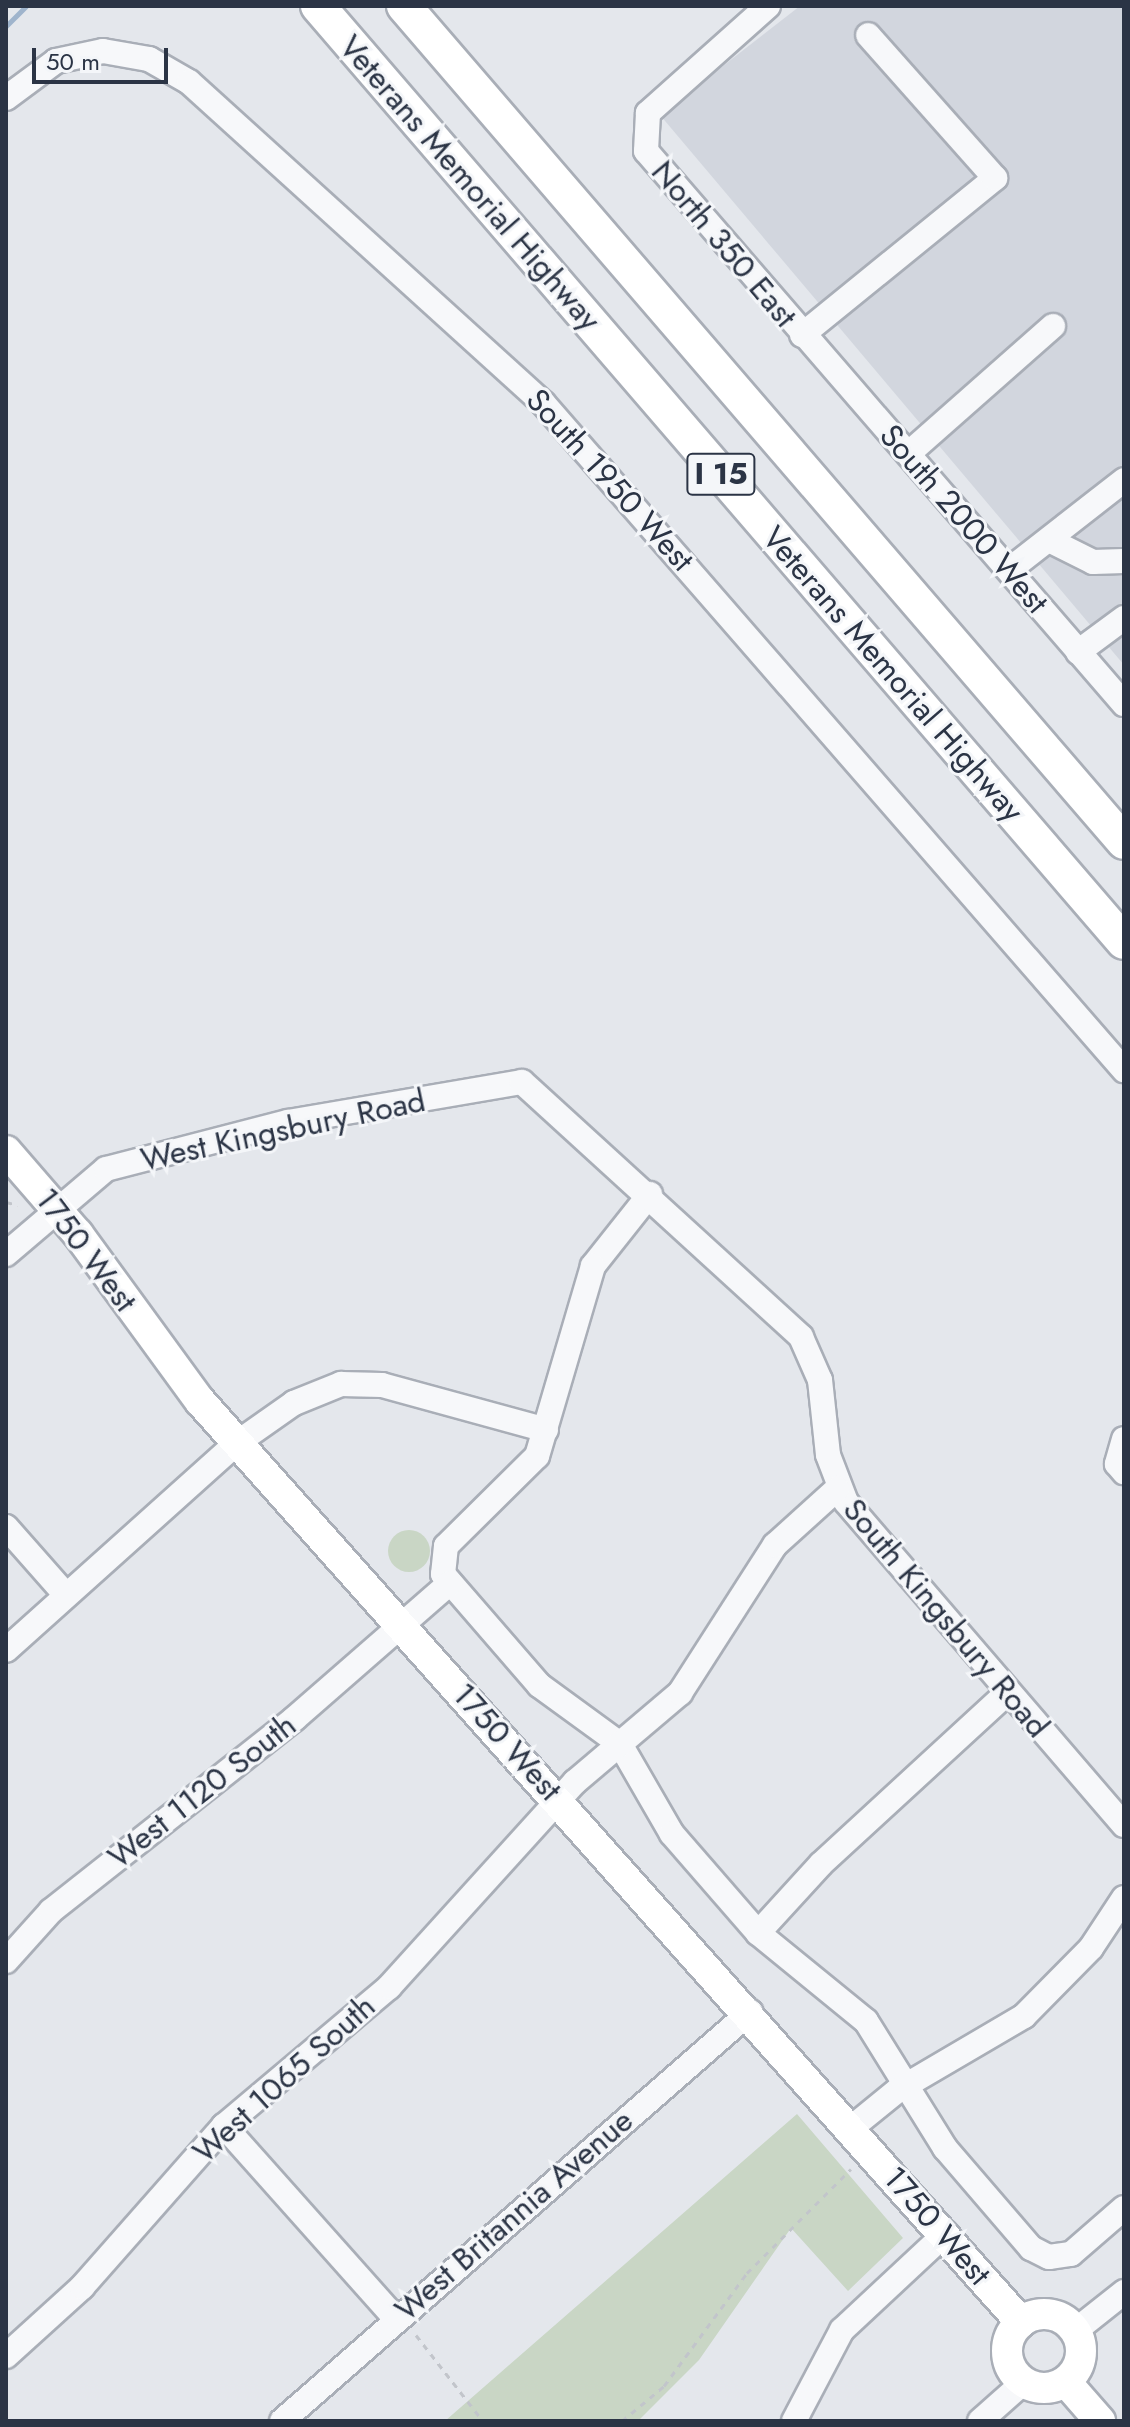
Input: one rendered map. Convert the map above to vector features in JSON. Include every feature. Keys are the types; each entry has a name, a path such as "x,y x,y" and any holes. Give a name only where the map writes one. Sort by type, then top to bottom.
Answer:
{"highway":[{"name":"Veterans Memorial Highway","path":"318,6 1124,942"},
{"name":"Veterans Memorial Highway","path":"404,6 1124,842"}],"main road":[{"name":"1750 West","path":"6,1151 57,1209 237,1443 750,2012 1021,2322"},
{"path":"1053,2315 1075,2331 1082,2354 1066,2382 1045,2389 1024,2382 1007,2353 1021,2322 1053,2315"},
{"path":"1066,2382 1100,2421"}],"street":[{"name":"North 350 East","path":"768,6 652,108 642,136 650,158 802,335"},
{"path":"802,335 995,178 868,35"},
{"name":"South 1950 West","path":"6,98 56,61 103,51 149,59 189,82 543,403 1124,1070"},
{"path":"909,453 1053,326"},
{"name":"South 2000 West","path":"802,335 909,453 1124,704"},
{"path":"1009,570 1051,541 1124,480"},
{"path":"1051,541 1093,562 1124,561"},
{"path":"1078,652 1124,618"},
{"name":"South Kingsbury Road","path":"522,1082 650,1194 810,1350 837,1489 1124,1825"},
{"name":"West Kingsbury Road","path":"6,1254 106,1169 288,1122 522,1082"},
{"path":"650,1194 593,1266 546,1430 526,1472 442,1553 440,1567 450,1583 539,1685 620,1744 672,1834 758,1933 866,2021 909,2084 945,2148 1031,2248 1049,2257 1071,2254 1124,2208"},
{"path":"6,1650 237,1443 294,1403 341,1384 382,1385 546,1430"},
{"path":"1124,1439 1117,1464 1124,1472"},
{"name":"West 1065 South","path":"6,2356 82,2287 224,2126 389,1987 559,1800 680,1693 775,1545 837,1489"},
{"path":"6,1527 66,1595"},
{"name":"West 1120 South","path":"6,1961 51,1911 450,1583"},
{"path":"758,1933 821,1864 1008,1692"},
{"path":"850,2129 909,2084 1024,2016 1091,1948 1124,1898"},
{"name":"West Britannia Avenue","path":"282,2421 395,2318 750,2012"},
{"path":"224,2126 395,2318"},
{"path":"794,2421 842,2330 946,2233"},
{"path":"1075,2331 1124,2292"},
{"path":"980,2421 1024,2382"}],"path":[{"path":"6,1202 18,1205"},
{"path":"622,2421 664,2386 747,2273 851,2169"},
{"path":"416,2335 483,2421"}],"shaded area":[{"path":"800,6 1124,6 1124,665 660,115"}],"green space":[{"path":"409,1530 424,1536 430,1551 424,1566 409,1572 394,1566 388,1551 394,1536"},
{"path":"797,2114 903,2238 848,2291 791,2228 699,2360 638,2421 445,2421"}],"waterway":[{"path":"6,26 26,6"}]}
